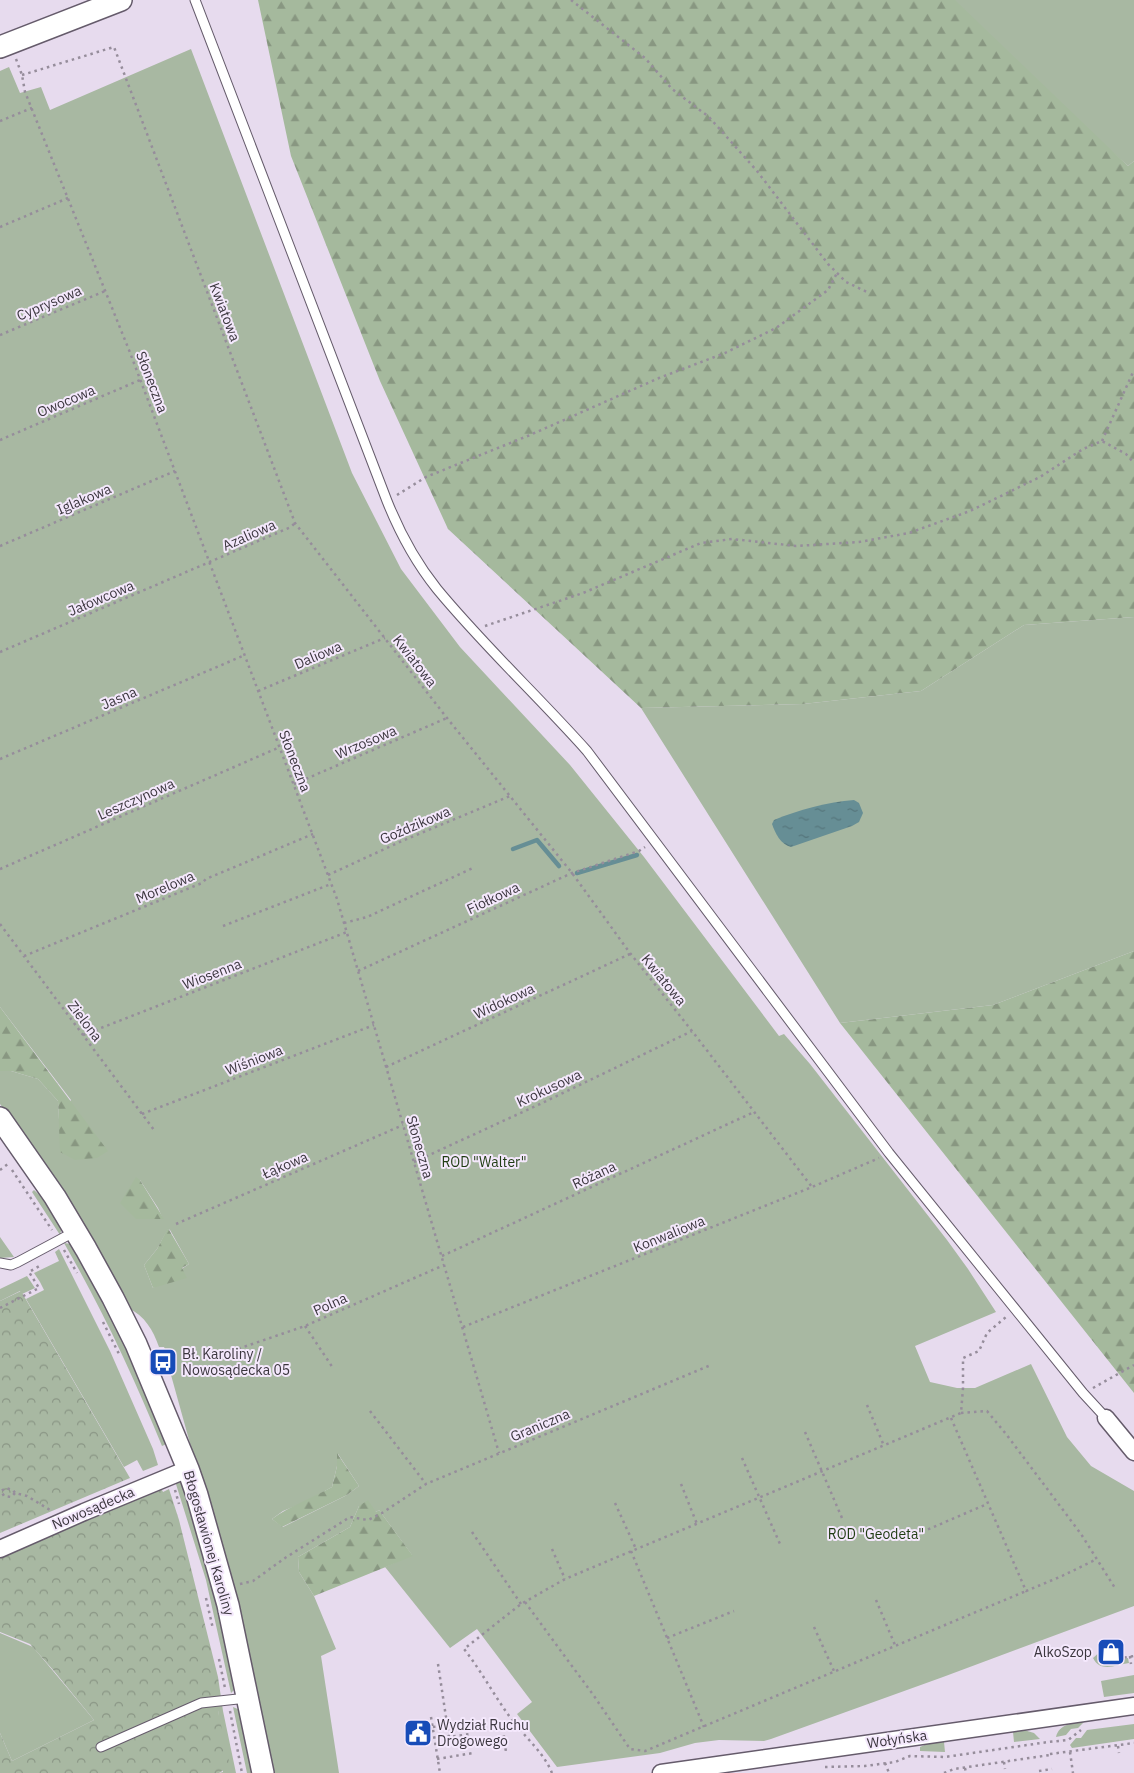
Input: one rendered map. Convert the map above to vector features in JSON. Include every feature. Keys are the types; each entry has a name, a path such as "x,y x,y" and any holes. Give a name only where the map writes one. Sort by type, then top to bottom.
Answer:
{"street":[{"path":"5,45 121,0"},
{"name":"Błogosławionej Karoliny","path":"0,1118 55,1197 67,1236 136,1344 179,1472 197,1494 234,1700 263,1773"},
{"path":"1106,1418 1134,1452"},
{"name":"Nowosądecka","path":"0,1549 179,1472"},
{"name":"Wołyńska","path":"661,1773 1134,1706"}],"lane":[{"path":"195,0 387,501 405,540 436,588 588,750 889,1153 1083,1393 1106,1418"},
{"path":"0,1263 11,1265 67,1236"},
{"path":"101,1746 201,1703 234,1700"}],"path":[{"path":"572,0 645,58 672,89 709,117 757,171 828,264 846,282 867,292"},
{"name":"Słoneczna","path":"5,45 22,75 25,92 140,380 328,875 347,932 499,1453"},
{"name":"Kwiatowa","path":"22,75 114,47 295,524 447,718 572,873 630,953 812,1188"},
{"path":"0,122 32,108"},
{"path":"0,227 68,198"},
{"path":"387,501 426,477 530,435 659,378 726,354 776,328 828,290 837,273"},
{"name":"Cyprysowa","path":"0,335 105,290"},
{"path":"474,630 583,593 701,543 732,539 796,546 859,542 909,533 970,511 1040,476 1083,449 1102,441 1134,370"},
{"name":"Owocowa","path":"0,440 140,380"},
{"path":"1102,441 1126,454 1134,463"},
{"name":"Iglakowa","path":"0,546 175,471"},
{"name":"Azaliowa","path":"210,563 295,524"},
{"name":"Jałowcowa","path":"0,652 210,563"},
{"name":"Daliowa","path":"258,691 385,638"},
{"name":"Jasna","path":"0,759 245,655"},
{"name":"Wrzosowa","path":"294,784 447,718"},
{"name":"Leszczynowa","path":"0,869 280,747"},
{"name":"Goździkowa","path":"328,875 402,841 510,796"},
{"name":"Morelowa","path":"24,956 202,883 206,878 312,834"},
{"name":"Fiołkowa","path":"358,971 572,873 639,852"},
{"path":"344,923 367,917 475,868"},
{"path":"223,926 331,884"},
{"name":"Zielona","path":"0,924 154,1130"},
{"name":"Wiosenna","path":"83,1035 347,932"},
{"name":"Widokowa","path":"386,1066 630,953"},
{"name":"Wiśniowa","path":"142,1114 374,1025"},
{"name":"Krokusowa","path":"414,1162 692,1031"},
{"name":"Różana","path":"442,1256 754,1112"},
{"name":"Łąkowa","path":"176,1224 403,1125"},
{"name":"Konwaliowa","path":"462,1327 812,1188 882,1156"},
{"path":"4,1158 67,1236 78,1275"},
{"path":"0,1170 8,1164"},
{"path":"0,1308 39,1288 29,1272 46,1262"},
{"name":"Polna","path":"220,1355 306,1326 444,1265"},
{"path":"961,1413 963,1358 979,1350 987,1333 1015,1309"},
{"path":"103,1322 122,1361"},
{"path":"306,1326 333,1368"},
{"name":"Graniczna","path":"214,1590 253,1582 285,1558 350,1517 368,1520 426,1484 711,1365"},
{"path":"1083,1393 1134,1365"},
{"path":"867,1405 884,1446"},
{"path":"370,1411 426,1484"},
{"path":"552,1773 546,1762 512,1720 479,1668 464,1649 521,1604 565,1579 961,1413 987,1411 1081,1534 1115,1588"},
{"path":"951,1418 1026,1590"},
{"path":"805,1432 842,1518"},
{"path":"742,1458 780,1544"},
{"path":"179,1472 182,1512"},
{"path":"681,1484 697,1524"},
{"path":"15,1493 11,1497 4,1496 1,1491 6,1488 13,1490 15,1493 27,1496 54,1512"},
{"path":"615,1503 636,1549"},
{"path":"922,1532 987,1504"},
{"path":"472,1532 521,1604"},
{"path":"552,1549 565,1579"},
{"path":"631,1552 704,1727"},
{"path":"526,1602 630,1749 645,1751 1062,1576 1097,1559"},
{"path":"213,1629 214,1590"},
{"path":"876,1600 895,1645"},
{"path":"667,1638 734,1611"},
{"path":"814,1627 834,1671"},
{"path":"1109,1656 1109,1660 1132,1657 1131,1664"},
{"path":"219,1657 234,1700 242,1773"},
{"path":"438,1664 449,1738 470,1734"},
{"path":"431,1717 440,1773"},
{"path":"423,1730 447,1724"},
{"path":"826,1766 865,1766 895,1762 910,1756 945,1757 1068,1740 1085,1727"},
{"path":"503,1729 506,1752"},
{"path":"946,1773 965,1768 1050,1754 1134,1743"},
{"path":"1118,1746 1119,1753"},
{"path":"1092,1749 1092,1754"},
{"path":"1070,1752 1073,1773"},
{"path":"1075,1752 1076,1756"},
{"path":"437,1759 472,1754"},
{"path":"1004,1762 1004,1769"},
{"path":"885,1763 889,1773"},
{"path":"989,1764 990,1768"},
{"path":"965,1768 966,1773"},
{"path":"1039,1772 1052,1769"}],"green space":[{"path":"258,0 955,0 1128,166 1134,161 1134,617 1024,625 921,691 803,704 641,708 448,529 380,381 291,156"},
{"path":"943,0 1134,0 1134,161 1128,166"},
{"name":"ROD \"Walter\"","path":"191,49 352,473 401,569 460,647 570,765 644,857 779,1036 784,1034 810,1064 947,1240 996,1312 915,1346 930,1382 957,1388 975,1388 1031,1364 1067,1437 1091,1466 1134,1491 1134,1606 764,1741 719,1740 695,1743 660,1753 557,1767 517,1714 532,1702 477,1629 450,1648 385,1567 412,1555 379,1510 376,1512 359,1506 350,1527 298,1557 299,1572 314,1596 336,1649 321,1656 339,1773 274,1773 235,1594 167,1364 171,1362 164,1347 159,1347 148,1324 128,1308 23,1137 0,1104 0,1071 11,1071 38,1079 58,1101 59,1120 71,1100 0,1007 0,71 9,67 20,93 41,87 50,110","holes":["140,1180 158,1208 163,1219 136,1219","168,1229 189,1264 153,1288 144,1265 157,1249","338,1454 359,1486 347,1495 283,1527 272,1519 283,1511 305,1502 332,1487"]},
{"path":"1134,617 1134,951 993,1005 840,1023 641,708 803,704 921,691 1024,625"},
{"path":"1134,951 1134,1393 840,1023 993,1005"},
{"path":"0,1007 108,1151 97,1158 75,1160 60,1152 58,1101 38,1079 11,1071 0,1071"},
{"path":"136,1177 140,1180 164,1219 136,1219 120,1203"},
{"path":"34,1190 47,1202 62,1227 60,1235 32,1192"},
{"path":"168,1228 189,1264 182,1268 187,1278 153,1288 144,1265 157,1249"},
{"path":"0,1237 14,1257 0,1258"},
{"path":"64,1243 71,1244 106,1303 169,1443 162,1446 116,1343"},
{"path":"59,1249 110,1351 153,1449 158,1465 143,1471 137,1460 124,1467 26,1299 44,1290 34,1273 59,1261 55,1252"},
{"path":"27,1276 35,1288 22,1294 20,1291 0,1301 0,1289"},
{"path":"21,1291 130,1478 0,1533 0,1301"},
{"path":"337,1453 359,1486 347,1495 282,1527 272,1519 332,1487 337,1466"},
{"path":"175,1481 183,1483 208,1558 236,1688 231,1693 206,1580"},
{"path":"161,1488 163,1492 169,1489 179,1520 218,1677 223,1711 218,1711 230,1766 219,1773 0,1773 0,1733 12,1761 94,1720 30,1644 0,1632 0,1556"},
{"path":"368,1500 376,1512 379,1510 413,1556 314,1596 299,1572 298,1557 350,1527 359,1506"},
{"path":"0,1633 33,1647 94,1720 12,1761 0,1733"},
{"path":"1103,1649 1106,1662 1128,1658 1129,1663 1104,1667 1096,1663 1093,1658"},
{"path":"1134,1675 1134,1693 1104,1697 1101,1681"},
{"path":"233,1707 240,1710 255,1773 247,1773"},
{"path":"218,1710 223,1711 236,1773 219,1773 223,1772"},
{"path":"1084,1722 1078,1728 1071,1729 1066,1735 1056,1737 1063,1727"},
{"path":"1134,1724 1134,1739 1072,1748 1070,1745 1076,1738 1081,1738 1087,1730"},
{"path":"1024,1730 1034,1733 1040,1739 1014,1742 1013,1732"},
{"path":"944,1742 945,1752 920,1751 920,1747 929,1743"}],"water":[{"path":"854,800 859,803 863,813 859,822 791,847 781,841 772,824 774,820 803,810"}],"waterway":[{"path":"513,849 537,840 559,866"},
{"path":"577,873 637,855"}],"place":[{"name":"Bł. Karoliny / Nowosądecka 05","path":"163,1362"},
{"name":"AlkoSzop","path":"1111,1652"},
{"name":"Wydział Ruchu Drogowego","path":"418,1733"}],"park label":[{"name":"ROD \"Geodeta\"","path":"876,1534"}]}
